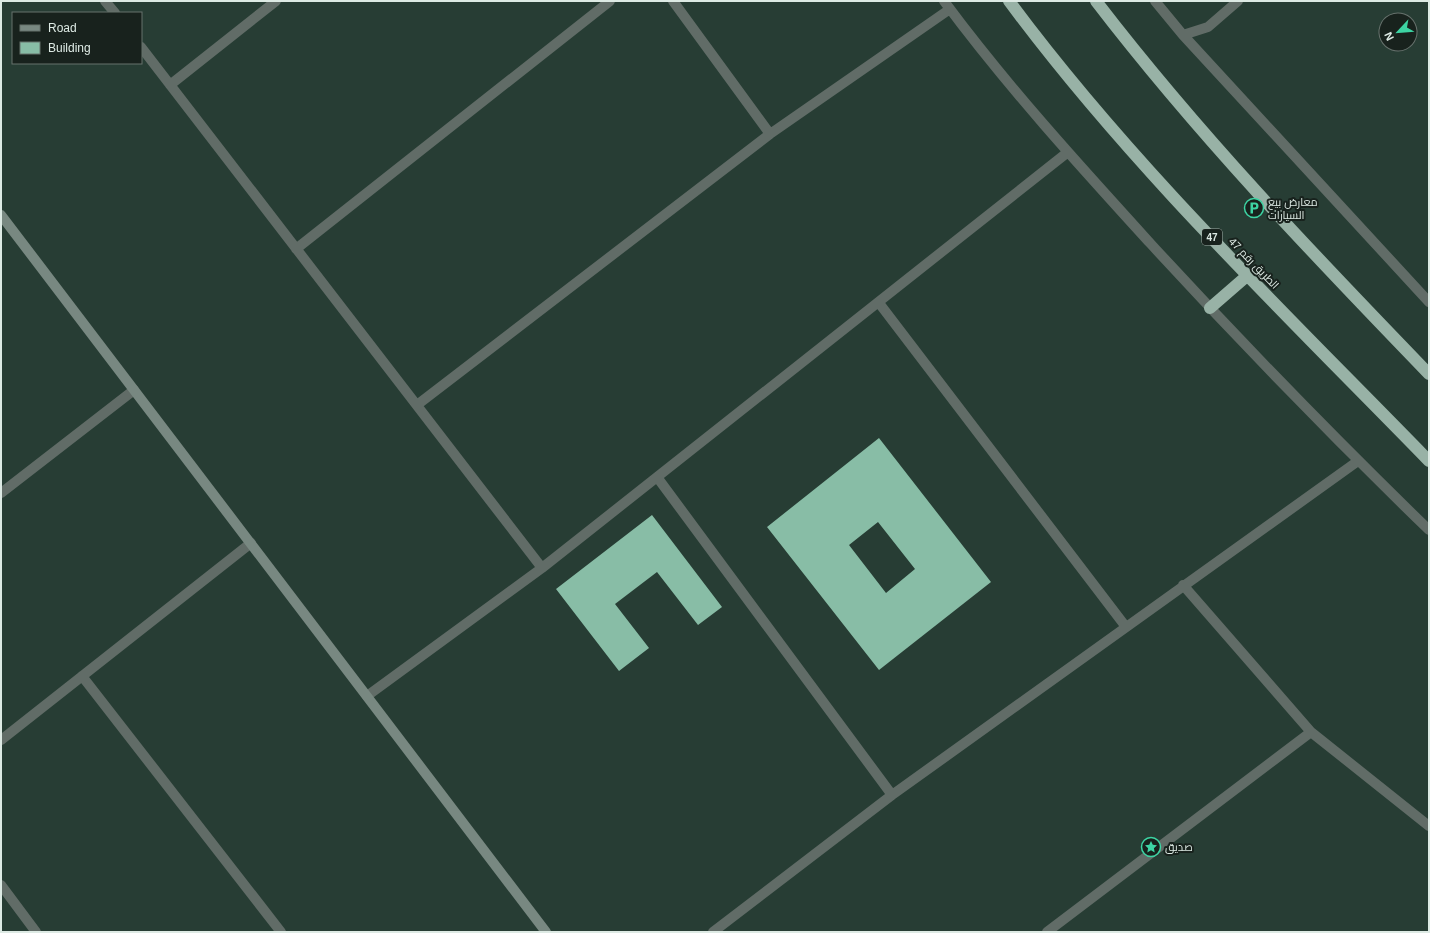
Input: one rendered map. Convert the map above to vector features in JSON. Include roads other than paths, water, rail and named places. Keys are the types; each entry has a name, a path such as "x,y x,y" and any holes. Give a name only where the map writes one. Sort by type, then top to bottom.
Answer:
{"highway":[{"name":"الطريق رقم 47","path":"1009,1 1133,153 1248,276 1429,460"},
{"path":"1096,1 1213,144 1309,250 1429,374"},
{"path":"1210,308 1248,276"}],"street":[{"path":"105,1 113,12"},
{"path":"170,85 276,1"},
{"path":"296,249 610,1"},
{"path":"673,1 770,134"},
{"path":"1155,1 1183,35 1429,302"},
{"path":"1183,35 1208,27 1238,1"},
{"path":"417,405 770,134 947,5 1008,81 1068,152 1210,308 1358,461 1429,530"},
{"path":"142,48 542,568"},
{"path":"367,696 542,568 1068,152"},
{"path":"1,215 546,932"},
{"path":"878,303 1126,626"},
{"path":"1,493 134,390"},
{"path":"713,932 892,795 1358,461"},
{"path":"657,477 892,795"},
{"path":"1,740 251,543"},
{"path":"1183,585 1311,732 1429,826"},
{"path":"82,676 281,932"},
{"path":"1047,932 1058,929 1311,732"},
{"path":"1,885 36,932"}],"place":[{"name":"معارض بيع السيارات","path":"1254,208"},
{"name":"صديق","path":"1151,847"}]}
